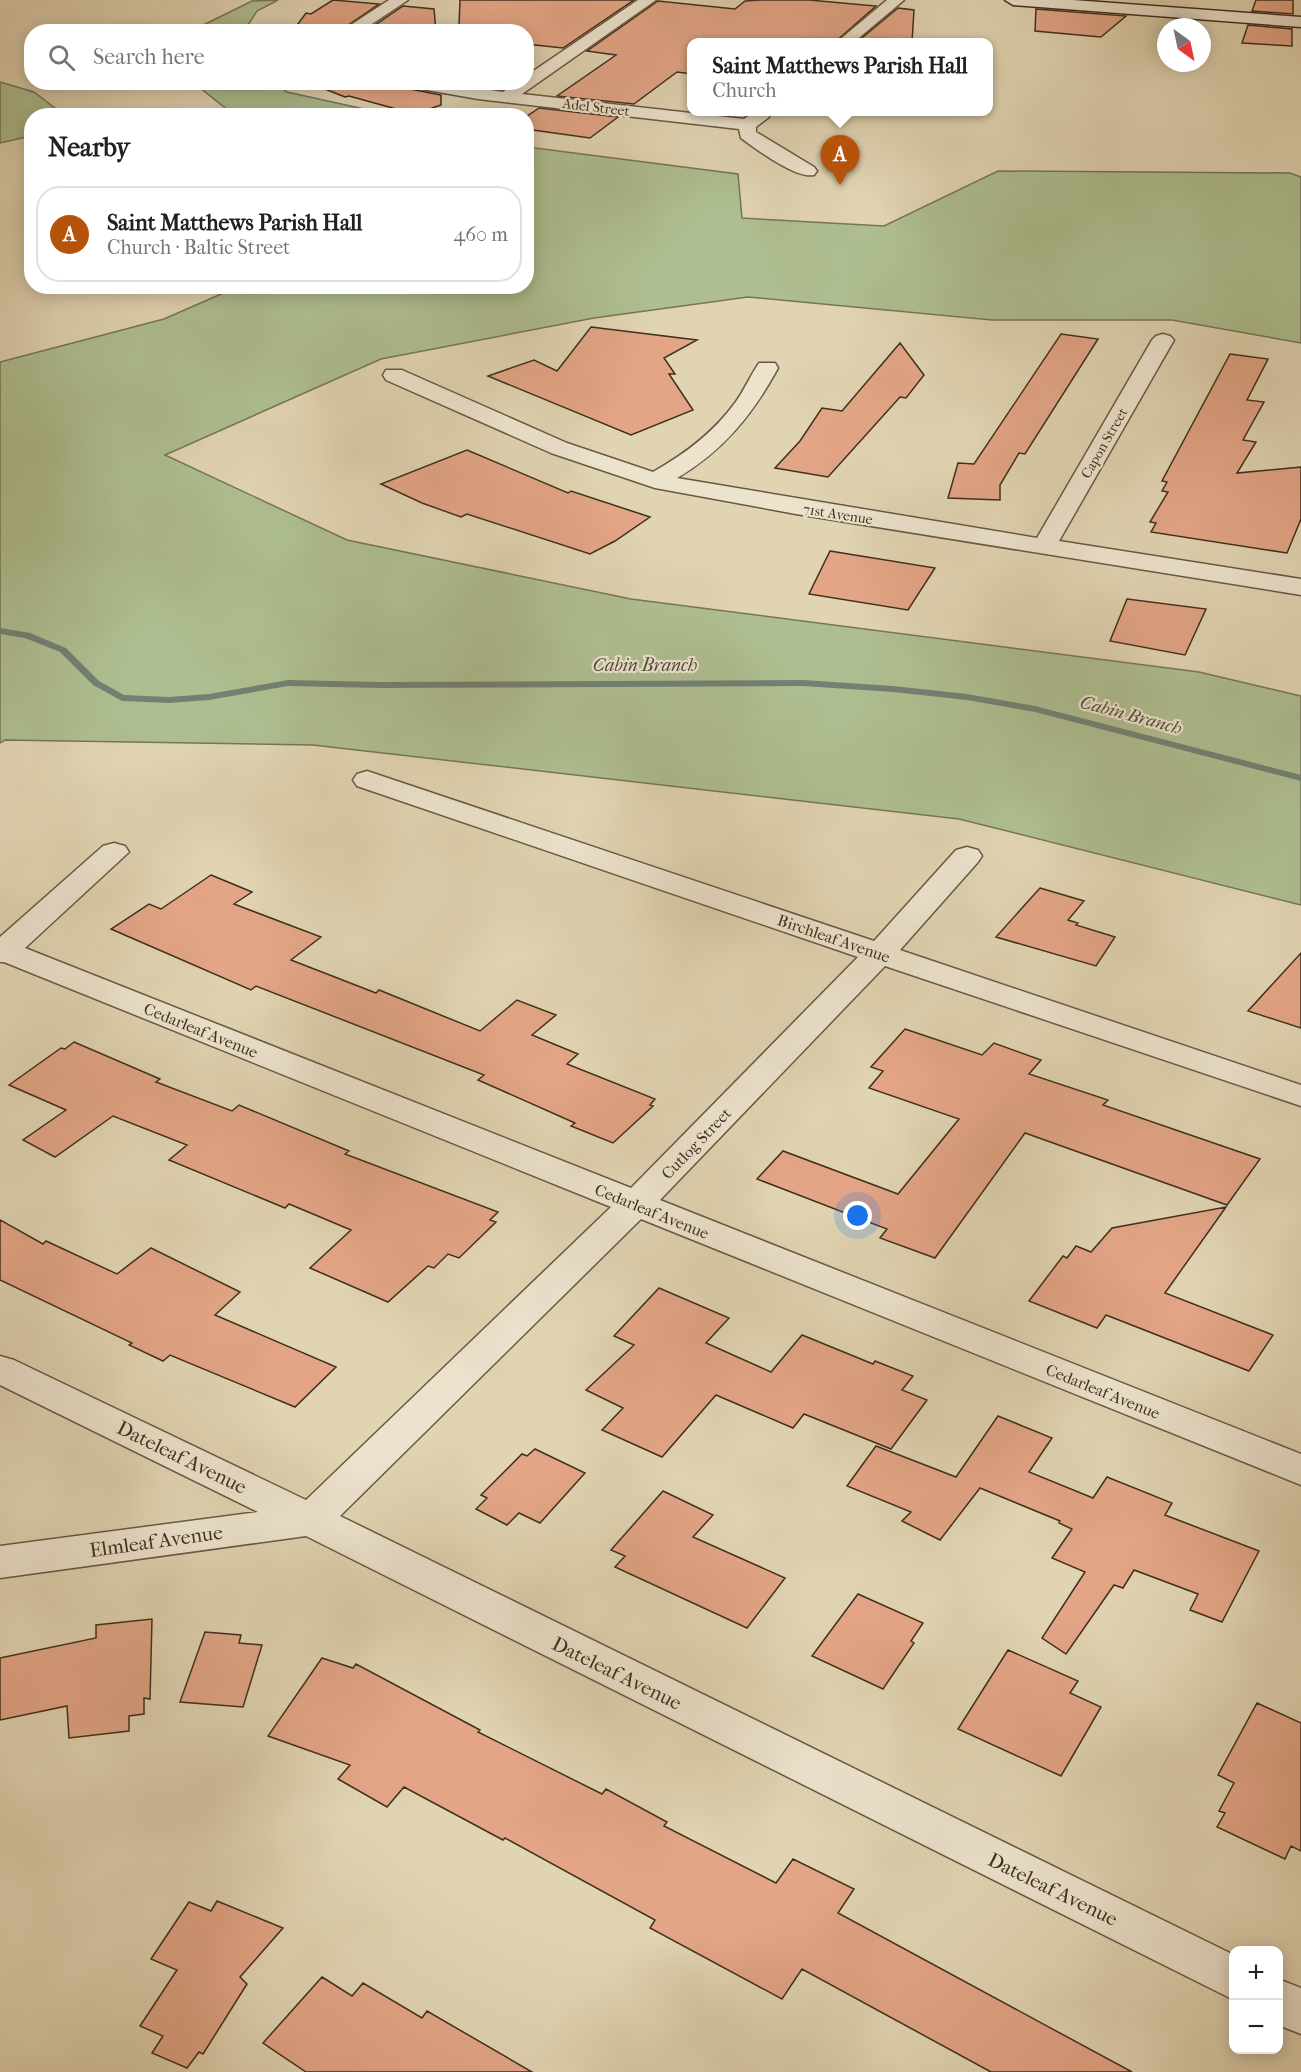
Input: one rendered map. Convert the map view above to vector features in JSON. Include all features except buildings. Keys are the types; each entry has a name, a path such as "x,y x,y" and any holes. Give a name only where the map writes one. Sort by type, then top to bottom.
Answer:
{"street":[{"path":"361,24 400,0"},
{"path":"534,78 648,0"},
{"path":"850,38 896,0"},
{"path":"1013,0 1082,3 1301,22"},
{"name":"Adel Street","path":"462,90 748,125"},
{"path":"507,97 517,90"},
{"path":"758,116 748,125 747,134 808,171"},
{"name":"Capon Street","path":"1044,547 1163,340"},
{"path":"655,481 685,464 727,430 752,399 768,368"},
{"name":"71st Avenue","path":"394,375 559,448 655,481 796,507 1301,587"},
{"name":"Birchleaf Avenue","path":"367,780 1301,1096"},
{"path":"2,952 114,852"},
{"name":"Cutlog Street","path":"311,1520 636,1204 879,954 966,856"},
{"name":"Cedarleaf Avenue","path":"2,952 1301,1470"},
{"name":"Dateleaf Avenue","path":"0,1369 311,1520 1229,1977"},
{"name":"Elmleaf Avenue","path":"0,1562 311,1520"},
{"path":"1283,2003 1301,2012"}],"green space":[{"path":"278,0 257,11 249,24 205,24 252,1"},
{"path":"0,82 34,92 55,108 24,108 24,138 0,143"},
{"path":"203,90 284,90 359,108 225,108"},
{"path":"534,148 738,174 742,218 884,226 998,171 1290,173 1301,177 1301,343 1172,320 992,320 748,297 594,318 381,359 165,455 347,540 631,599 1199,672 1301,696 1301,905 959,819 313,745 5,740 0,743 0,362 164,319 221,294 534,294"}],"waterway":[{"name":"Cabin Branch","path":"0,631 27,635 63,650 96,683 122,698 169,700 209,697 288,683 380,685 803,683 893,689 967,697 1035,709 1301,778"}],"place":[{"name":"Saint Matthews Parish Hall","path":"840,185"}]}
